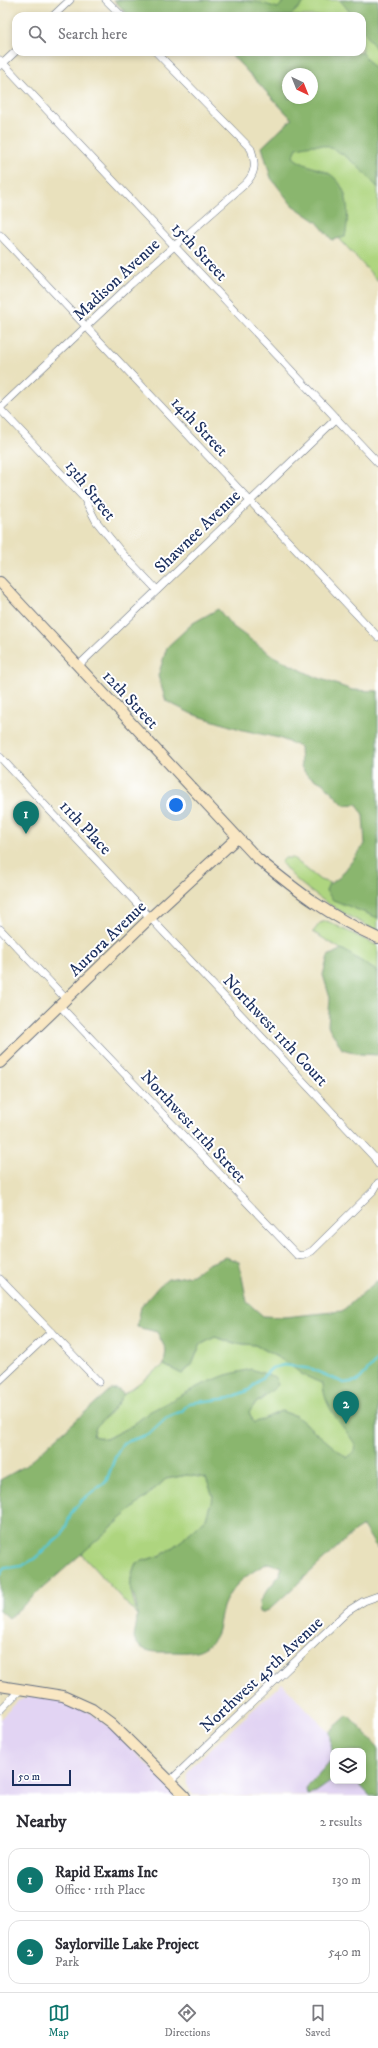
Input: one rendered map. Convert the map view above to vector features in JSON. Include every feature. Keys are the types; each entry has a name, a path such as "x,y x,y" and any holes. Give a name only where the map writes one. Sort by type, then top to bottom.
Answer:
{"main road":[{"name":"12th Street","path":"0,582 257,858 298,892 332,916 378,938"},
{"name":"Aurora Avenue","path":"0,1063 150,918 237,838"},
{"path":"0,1686 63,1696 92,1709 111,1724 185,1796"}],"street":[{"path":"58,12 70,0"},
{"path":"106,0 118,12"},
{"path":"1,63 12,54"},
{"name":"Madison Avenue","path":"0,408 174,245 250,178 254,170 255,162 251,149 160,56"},
{"name":"15th Street","path":"1,63 378,462"},
{"name":"14th Street","path":"0,235 378,637"},
{"name":"13th Street","path":"0,408 84,498 96,522 122,553 158,590"},
{"name":"Shawnee Avenue","path":"78,666 337,418"},
{"name":"11th Place","path":"0,757 150,918"},
{"name":"Northwest 11th Court","path":"150,918 374,1157 378,1164"},
{"name":"Northwest 11th Street","path":"0,929 62,1002 292,1252 302,1256 312,1251 374,1190 378,1182"},
{"path":"0,1279 99,1382"},
{"path":"0,1380 51,1332"},
{"name":"Northwest 45th Avenue","path":"170,1781 348,1611 364,1601 378,1596"},
{"path":"0,1710 21,1689"}],"shaded area":[{"path":"282,1683 329,1732 331,1748 330,1748 330,1761 306,1788 330,1781 330,1784 359,1784 370,1796 193,1795 187,1786 187,1774 193,1765"},
{"path":"31,1696 45,1697 70,1703 91,1713 111,1729 180,1796 0,1796 0,1719 18,1701"}],"green space":[{"path":"114,0 235,0 262,3 278,8 285,0 307,0 294,12 125,12"},
{"path":"117,0 378,0 378,281 273,166 262,147 292,119 233,56 366,56 366,12 128,12"},
{"path":"340,0 378,0 378,52 366,34 366,12 350,12"},
{"path":"233,56 365,56 378,74 378,188 350,160 333,149 315,145 306,146 297,148 293,157 333,176 339,183 346,199 347,208 347,228 345,237 332,240 317,222 292,205 271,178 262,147 292,119"},
{"path":"218,609 232,626 273,656 313,676 352,690 378,691 378,918 333,900 326,891 328,885 340,877 365,844 363,815 357,804 344,805 324,784 307,775 301,767 300,747 279,738 243,730 192,714 166,701 158,676 167,647 193,623"},
{"path":"285,858 293,858 320,880 330,883 328,885 378,880 378,931 325,902 300,883 281,862"},
{"path":"327,921 378,946 378,972 313,932 320,923"},
{"path":"342,949 378,972 378,1055 360,1054 342,1049 328,1026 330,998 323,975 328,956"},
{"path":"226,1257 239,1262 247,1302 263,1316 284,1317 342,1311 378,1280 378,1548 363,1526 355,1531 269,1610 260,1613 259,1602 280,1575 281,1567 268,1563 246,1577 229,1594 222,1610 217,1633 208,1645 192,1652 157,1652 146,1650 139,1646 134,1638 137,1608 131,1586 132,1573 136,1563 162,1555 181,1541 206,1518 213,1496 206,1478 187,1475 166,1479 9,1618 0,1610 0,1480 25,1466 111,1389 117,1389 124,1394 115,1407 96,1427 93,1436 106,1439 133,1425 149,1412 199,1386 226,1375 251,1369 275,1377 278,1385 255,1404 249,1412 254,1423 281,1411 296,1416 347,1458 354,1452 355,1444 334,1416 324,1393 323,1384 303,1375 286,1362 255,1345 234,1343 215,1337 200,1345 192,1365 182,1374 164,1365 166,1350 157,1332 137,1327 141,1307 159,1286 168,1279 192,1275 208,1264"},
{"path":"378,1319 378,1541 314,1431 296,1416 281,1411 254,1424 249,1412 255,1404 266,1396 150,1412 133,1425 106,1439 93,1436 96,1427 115,1407 124,1394 164,1365 182,1374 192,1365 200,1345 215,1337 234,1343 255,1345 286,1362 303,1375"},
{"path":"187,1475 206,1478 213,1496 206,1518 181,1541 162,1555 136,1563 131,1578 131,1589 137,1615 81,1554 166,1479"},
{"path":"348,1715 378,1747 378,1796 370,1796 359,1784 366,1784 366,1748 331,1748 329,1732"},
{"path":"330,1761 330,1782 316,1792 307,1794 306,1788"}],"waterway":[{"path":"0,1574 6,1568 22,1566 34,1559 62,1535 72,1512 81,1501 106,1482 116,1455 123,1443 149,1434 166,1418 182,1411 189,1403 230,1398 249,1390 272,1368 284,1365 312,1369 344,1383 358,1381 378,1359"}],"place":[{"name":"Rapid Exams Inc","path":"26,834"},
{"name":"Saylorville Lake Project","path":"346,1424"}]}
